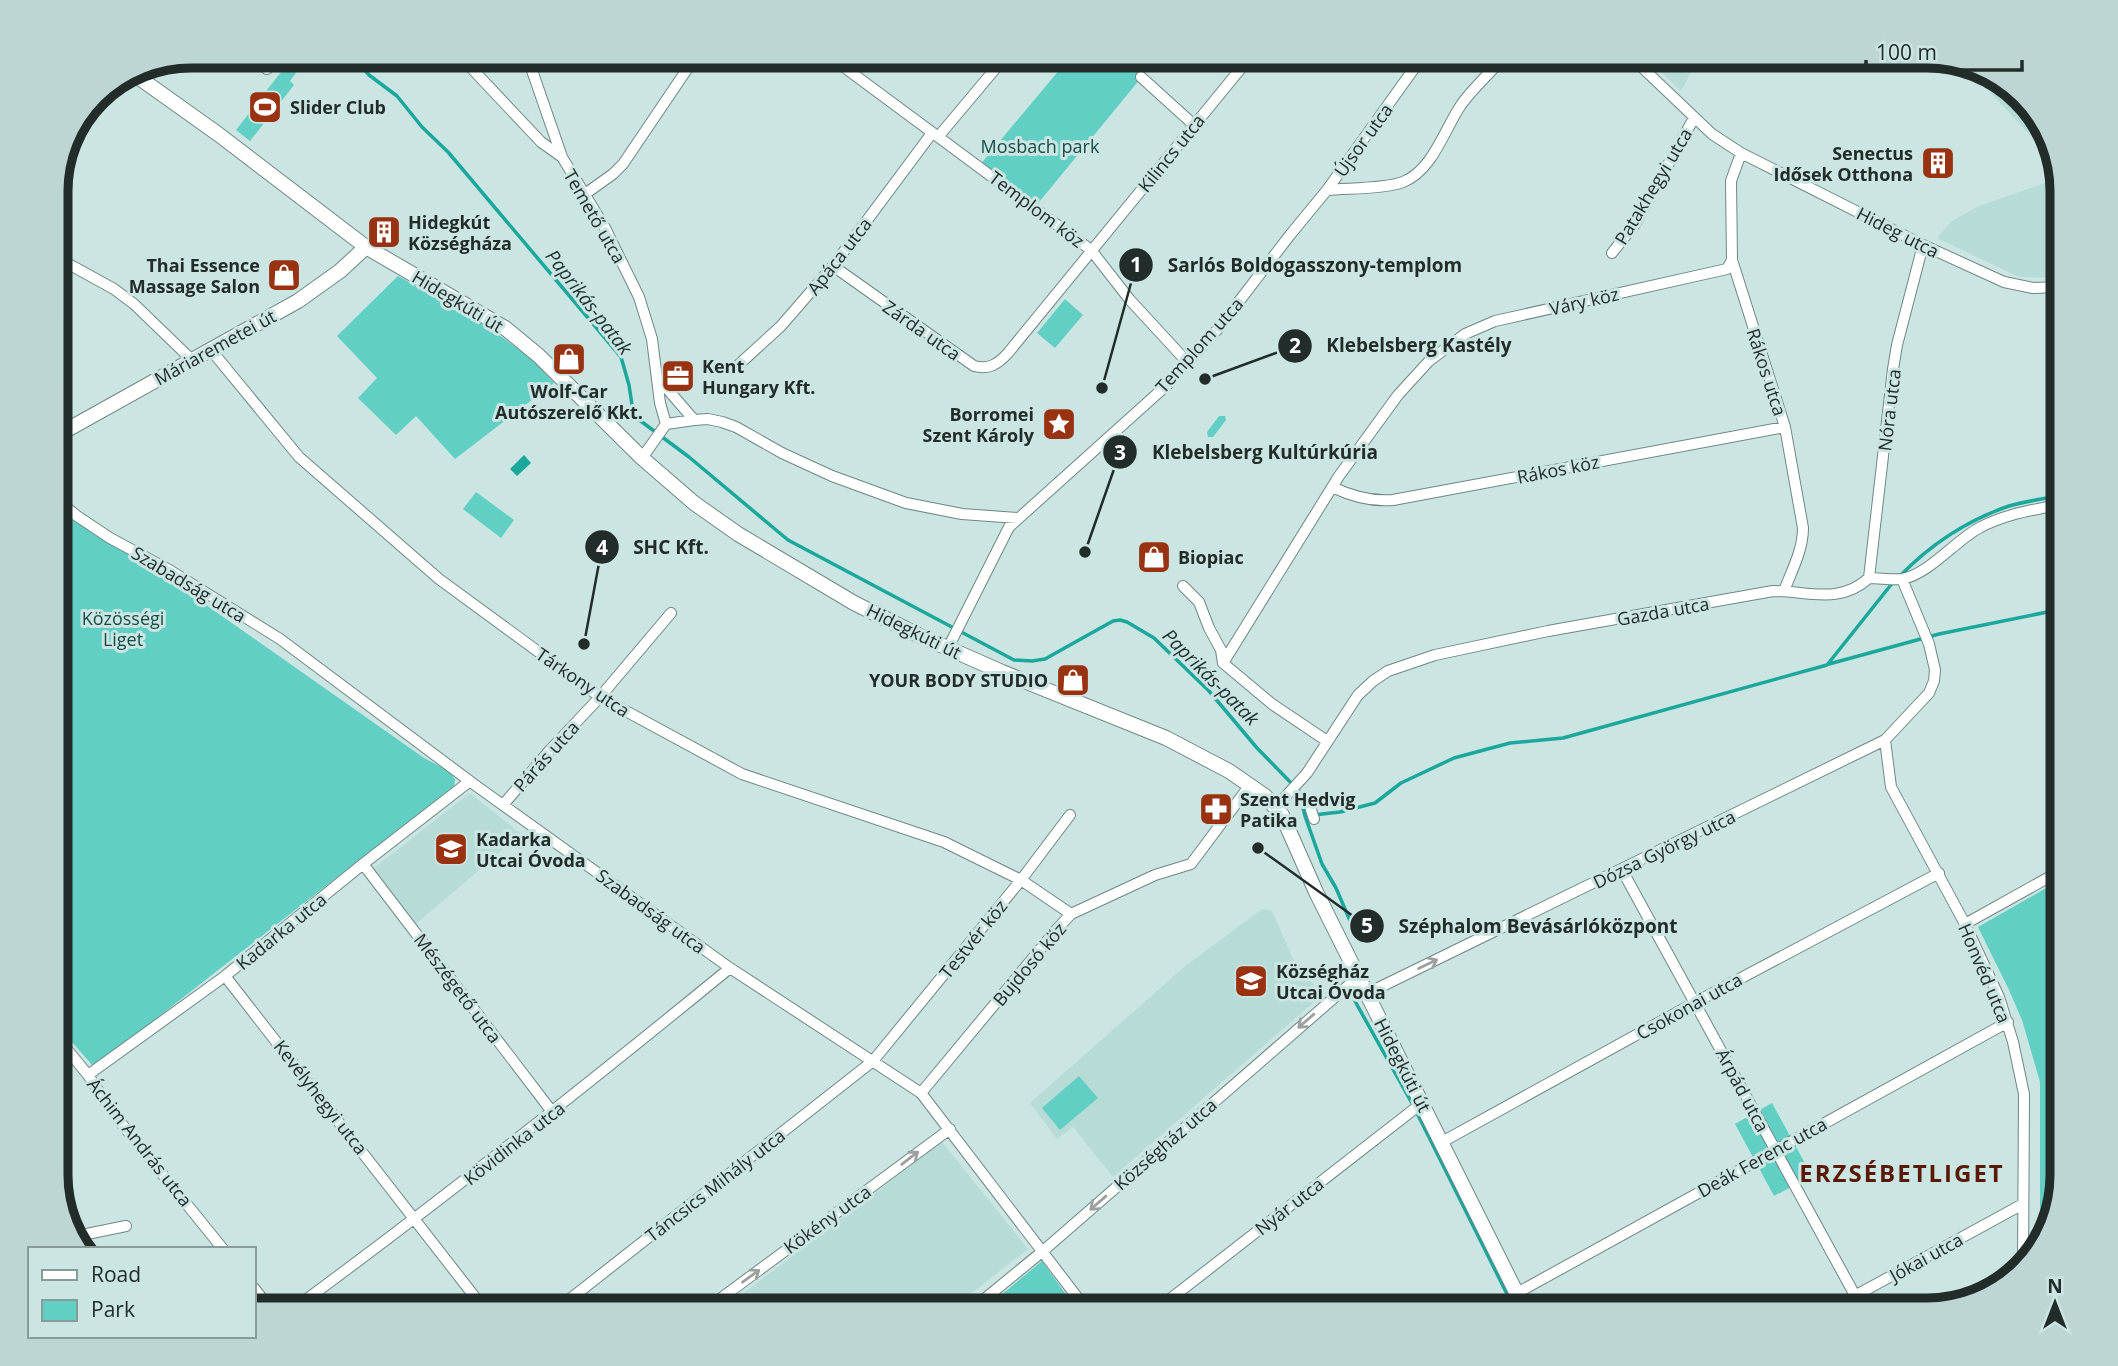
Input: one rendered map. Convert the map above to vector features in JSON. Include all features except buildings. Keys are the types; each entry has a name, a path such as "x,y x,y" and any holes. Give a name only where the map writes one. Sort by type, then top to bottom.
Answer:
{"main road":[{"name":"Hidegkúti út","path":"141,79 366,247 505,328 539,356 642,458 694,503 738,534 854,603 1208,758 1250,785 1276,807 1287,822 1305,868 1417,1106 1442,1142 1517,1298"},
{"name":"Máriaremetei út","path":"69,429 298,301 340,271 366,247"}],"street":[{"name":"Kilincs utca","path":"1091,250 1241,68"},
{"name":"Újsor utca","path":"1327,191 1414,68"},
{"path":"1327,191 1396,185 1407,180 1421,169 1462,103 1494,68"},
{"name":"Patakhegyi utca","path":"1643,68 1712,134 1741,153"},
{"path":"472,69 541,142 562,157"},
{"name":"Temető utca","path":"531,69 562,157 604,226 639,297 652,339 664,427"},
{"path":"585,194 623,164 687,69"},
{"name":"Templom köz","path":"846,69 1091,250 1130,300 1188,363"},
{"name":"Apáca utca","path":"734,369 781,326 935,135 995,69"},
{"path":"1141,78 1194,125"},
{"name":"Patakhegyi utca","path":"1612,253 1635,224 1694,118"},
{"name":"Hideg utca","path":"1741,153 1923,245 2004,282 2033,288 2050,287"},
{"name":"Rákos utca","path":"1741,153 1731,181 1732,260 1784,427 1803,539 1784,591"},
{"name":"Templom utca","path":"950,644 1009,527 1128,421 1188,363 1327,191"},
{"name":"Nóra utca","path":"1869,578 1893,369 1923,245"},
{"name":"Zárda utca","path":"832,266 974,366 982,368 993,366 1001,360 1091,250"},
{"name":"Váry köz","path":"1223,663 1332,487 1398,395 1429,361 1465,334 1495,321 1727,269 1732,260"},
{"path":"69,264 114,289 134,304 192,360"},
{"name":"Tárkony utca","path":"211,350 307,465 439,579 600,697 742,774 944,842 1021,880 1071,914"},
{"path":"657,377 694,420"},
{"path":"642,458 664,427 708,419 736,428 832,476 906,503 962,514 1017,518"},
{"name":"Rákos köz","path":"1332,487 1360,498 1393,500 1784,427"},
{"name":"Gazda utca","path":"1276,807 1300,782 1358,695 1388,671 1413,661 1548,631 1773,591 1826,595 1860,586 1869,578 1897,578 1917,573 1964,538 1992,522 2050,507"},
{"name":"Szabadság utca","path":"69,510 110,538 171,571 280,639 470,781 730,968 921,1093 1078,1298"},
{"path":"1885,740 1929,693 1936,670 1929,644 1897,578"},
{"path":"1183,586 1199,602 1221,650 1223,663 1272,704 1327,741"},
{"name":"Párás utca","path":"503,805 671,613"},
{"name":"Dózsa György utca","path":"1366,993 1885,740"},
{"name":"Honvéd utca","path":"1885,740 1891,788 1965,924 2008,1022 2024,1094 2023,1251"},
{"name":"Kadarka utca","path":"88,1075 225,976 470,781"},
{"name":"Bujdosó köz","path":"921,1093 1071,914 1155,875 1191,864 1250,785"},
{"name":"Testvér köz","path":"873,1061 1021,880 1070,815"},
{"name":"Mészégető utca","path":"363,864 553,1113"},
{"name":"Árpád utca","path":"1622,870 1856,1296"},
{"name":"Csokonai utca","path":"1442,1142 1696,1002 1939,873"},
{"path":"1965,924 2050,877"},
{"name":"Kövidinka utca","path":"308,1298 553,1113 730,968"},
{"name":"Kevélyhegyi utca","path":"225,976 476,1298"},
{"name":"Községház utca","path":"986,1298 1358,977"},
{"name":"Deák Ferenc utca","path":"1532,1298 1775,1150 2008,1022"},
{"name":"Áchim András utca","path":"69,1052 113,1113 221,1247"},
{"name":"Táncsics Mihály utca","path":"571,1298 873,1061"},
{"name":"Nyár utca","path":"1171,1298 1417,1106"},
{"name":"Kökény utca","path":"725,1298 950,1129"},
{"name":"Jókai utca","path":"1852,1298 2023,1204"},
{"path":"84,1235 126,1226"}],"shaded area":[{"path":"1658,68 1693,68 1681,91"},
{"path":"1978,80 1995,89 2019,110 2041,146"},
{"path":"2049,181 2050,278 2019,277 1937,238 1952,221 1977,207"},
{"path":"524,455 531,463 517,476 510,469"},
{"name":"Kadarka Utcai Óvoda","path":"470,793 521,834 416,924 374,868"},
{"path":"1262,909 1272,911 1294,961 1322,995 1113,1177 1073,1127 1057,1139 1030,1103 1184,967"},
{"path":"942,1142 1028,1249 965,1298 737,1298"}],"green space":[{"name":"Mosbach park","path":"1061,68 1149,68 1035,207 979,166"},
{"name":"Slider Club","path":"283,69 298,70 290,81 294,85 250,141 236,130"},
{"path":"398,276 483,323 533,360 554,383 455,459 416,416 396,435 358,398 377,378 337,336"},
{"path":"1065,299 1083,315 1055,348 1037,333"},
{"path":"1219,416 1225,416 1226,420 1213,437 1208,437 1207,432"},
{"path":"476,492 514,520 501,538 463,509"},
{"name":"Közösségi Liget","path":"69,516 162,574 424,758 451,772 455,780 454,786 94,1067 69,1039"},
{"path":"2050,886 2050,1175 2046,1207 2040,1222 2040,1082 2022,1020 1978,927"},
{"path":"1079,1076 1098,1098 1060,1130 1042,1108"},
{"path":"1772,1103 1812,1176 1774,1196 1735,1124"},
{"path":"1042,1261 1068,1298 997,1298"}],"waterway":[{"name":"Paprikás-patak","path":"364,69 397,96 422,127 448,152 621,357 638,419 689,457 788,540 1014,660 1045,659 1113,621 1127,622 1154,638 1209,691 1257,748 1299,791 1305,816 1340,812 1375,803 1401,783 1454,758 1510,743 1563,738 1827,665 1894,581"},
{"name":"Paprikás-patak","path":"1900,576 1937,544 1979,518 2009,506 2050,497"},
{"path":"1829,664 1939,634 2050,611"},
{"path":"1305,816 1322,864 1336,888 1354,930"},
{"path":"1354,989 1352,995 1356,1003 1413,1105 1509,1298"}],"place":[{"name":"Slider Club","path":"265,107"},
{"name":"Senectus Idősek Otthona","path":"1938,163"},
{"name":"Hidegkút Községháza","path":"384,232"},
{"name":"Thai Essence Massage Salon","path":"284,275"},
{"name":"Wolf-Car Autószerelő Kkt.","path":"569,359"},
{"name":"Kent Hungary Kft.","path":"678,376"},
{"name":"Klebelsberg Kastély","path":"1205,379"},
{"name":"Sarlós Boldogasszony-templom","path":"1102,388"},
{"name":"Borromei Szent Károly","path":"1059,424"},
{"name":"Klebelsberg Kultúrkúria","path":"1085,552"},
{"name":"Biopiac","path":"1154,557"},
{"name":"SHC Kft.","path":"584,644"},
{"name":"YOUR BODY STUDIO","path":"1073,680"},
{"name":"Szent Hedvig Patika","path":"1216,809"},
{"name":"Széphalom Bevásárlóközpont","path":"1258,848"},
{"name":"Kadarka Utcai Óvoda","path":"451,849"},
{"name":"Községház Utcai Óvoda","path":"1251,981"}],"district":[{"name":"ERZSÉBETLIGET","path":"1902,1172"}]}
